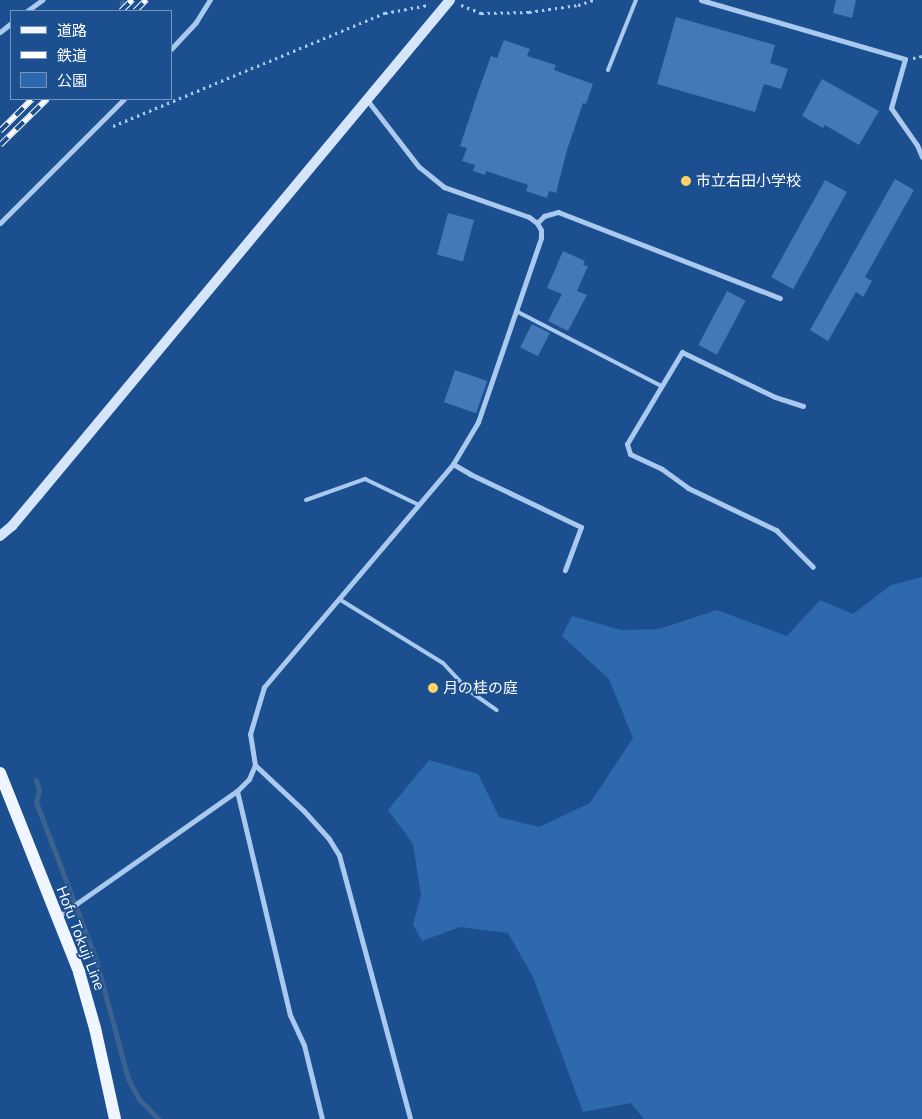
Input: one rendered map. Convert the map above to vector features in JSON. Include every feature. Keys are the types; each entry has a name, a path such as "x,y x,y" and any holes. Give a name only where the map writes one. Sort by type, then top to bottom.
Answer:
{"main road":[{"name":"Hofu Tokuji Line","path":"0,773 79,972 95,1028 115,1119"}],"street":[{"path":"28,10 42,0"},
{"path":"172,48 196,22 210,0"},
{"path":"0,536 12,526 33,501 450,0"},
{"path":"701,0 905,59 890,108 917,145 922,157"},
{"path":"0,223 123,100"},
{"path":"56,917 237,791 249,779 255,766 250,734 264,686 453,464 478,422 541,238 537,223 521,213 444,186 419,167 367,100"},
{"path":"537,223 544,216 558,212 780,298"},
{"path":"803,406 775,397 682,352 627,444 630,454 662,469 688,488 776,530 813,567"},
{"path":"453,464 581,527 565,570"},
{"path":"255,766 304,811 330,839 339,855 410,1119"},
{"path":"237,791 290,1015 304,1045 322,1119"}],"lane":[{"path":"608,70 636,0"},
{"path":"516,312 661,386"},
{"path":"306,500 365,479 419,505"},
{"path":"339,599 443,662 468,690 498,710"}],"path":[{"path":"172,100 385,13 450,0 481,12 529,12 578,5 593,0"},
{"path":"91,133 172,100"}],"green space":[{"path":"922,577 922,1119 644,1119 631,1103 583,1112 533,977 508,933 460,927 422,941 413,924 421,895 413,844 388,810 429,760 478,774 499,817 539,827 590,803 633,738 609,679 562,636 572,616 621,630 659,629 717,610 787,636 820,600 853,614 891,585"}],"building":[{"path":"836,0 856,0 852,18 833,13"},
{"path":"676,17 775,45 770,63 788,69 781,89 764,84 755,112 657,84"},
{"path":"504,40 530,49 527,56 556,65 554,70 593,84 586,104 583,103 567,150 556,193 549,191 547,198 526,191 528,185 486,171 485,175 473,171 475,165 462,161 467,148 460,146 478,92 491,56 497,58"},
{"path":"822,79 879,111 859,145 825,125 823,128 802,116"},
{"path":"895,179 914,190 865,277 872,281 863,297 856,292 828,341 810,330"},
{"path":"825,180 847,192 793,289 771,277"},
{"path":"448,213 474,220 463,262 437,255"},
{"path":"563,251 585,261 583,265 588,266 577,291 587,295 568,331 548,321 562,294 547,288"},
{"path":"727,291 746,301 717,355 698,345"},
{"path":"532,324 550,333 538,356 520,347"},
{"path":"455,370 487,381 476,413 444,402"}],"waterway":[{"path":"36,780 39,790 36,802 96,960 128,1079 139,1099 158,1119"}],"tunnel":[{"path":"122,0 123,10"}],"railway":[{"path":"122,10 132,0"},
{"path":"136,10 146,0"},
{"path":"0,131 31,100"},
{"path":"0,145 46,100"}],"place":[{"name":"市立右田小学校","path":"686,181"},
{"name":"月の桂の庭","path":"433,688"}]}
